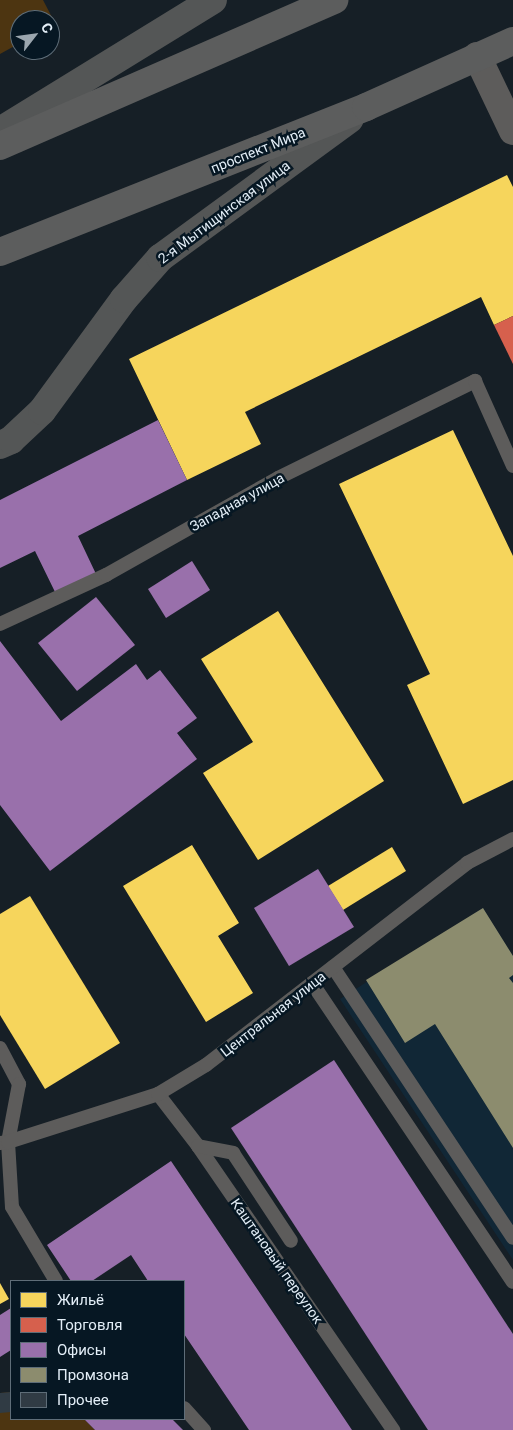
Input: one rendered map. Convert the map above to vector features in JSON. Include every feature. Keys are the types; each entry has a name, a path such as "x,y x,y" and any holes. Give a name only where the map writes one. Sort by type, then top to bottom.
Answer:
{"main road":[{"path":"0,146 334,0"},
{"name":"проспект Мира","path":"0,252 366,107 513,40"}],"street":[{"path":"0,131 213,0"},
{"path":"477,56 513,131"},
{"name":"2-я Мытищинская улица","path":"0,445 11,440 29,426 42,411 124,299 160,258 366,107"}],"lane":[{"name":"Западная улица","path":"0,624 106,575 278,478 475,381 513,466"},
{"name":"Центральная улица","path":"4,1143 158,1094 206,1065 467,863 513,838"},
{"path":"333,967 513,1238"},
{"path":"312,983 513,1282"},
{"path":"0,1048 19,1084 4,1143 12,1207 55,1280"},
{"name":"Каштановый переулок","path":"158,1094 198,1146 393,1430"},
{"path":"198,1146 234,1153 291,1241"},
{"path":"185,1409 204,1430"}],"shaded area":[{"path":"0,0 43,0 48,10 10,10 10,48 0,54"},
{"path":"483,908 513,956 513,1260 340,999"},
{"path":"10,1392 10,1420 85,1420 95,1430 0,1430 0,1393"}],"building: Жильё":[{"path":"507,175 513,187 513,316 494,325 481,297 245,412 261,444 187,480 129,359"},
{"path":"453,430 513,556 513,780 463,804 407,685 430,674 339,484"},
{"path":"278,611 384,781 258,860 203,773 253,742 201,659"},
{"path":"192,845 239,923 218,936 253,993 206,1022 123,886"},
{"path":"392,847 406,871 343,910 328,886"},
{"path":"30,896 120,1043 45,1089 0,1015 0,914"},
{"path":"0,1283 9,1299 0,1304"}],"building: Торговля":[{"path":"513,316 513,364 494,325"}],"building: Офисы":[{"path":"158,420 187,480 78,536 96,574 56,594 35,551 0,568 0,500"},
{"path":"192,561 210,590 166,618 148,589"},
{"path":"96,597 135,645 77,691 38,643"},
{"path":"0,641 61,721 136,664 147,680 160,670 197,718 177,733 197,759 50,871 0,805"},
{"path":"318,869 354,927 289,966 254,908"},
{"path":"334,1060 513,1334 513,1430 428,1430 231,1128"},
{"path":"171,1161 352,1430 249,1430 185,1335 185,1280 147,1280 131,1255 94,1280 70,1280 47,1245"},
{"path":"10,1309 10,1351 0,1357 0,1315"},
{"path":"85,1420 173,1420 183,1430 95,1430"}],"building: Промзона":[{"path":"483,908 513,956 513,975 509,978 513,983 513,1148 435,1024 405,1043 366,980"}],"building: Прочее":[{"path":"10,1392 10,1412 0,1413 0,1393"}]}
